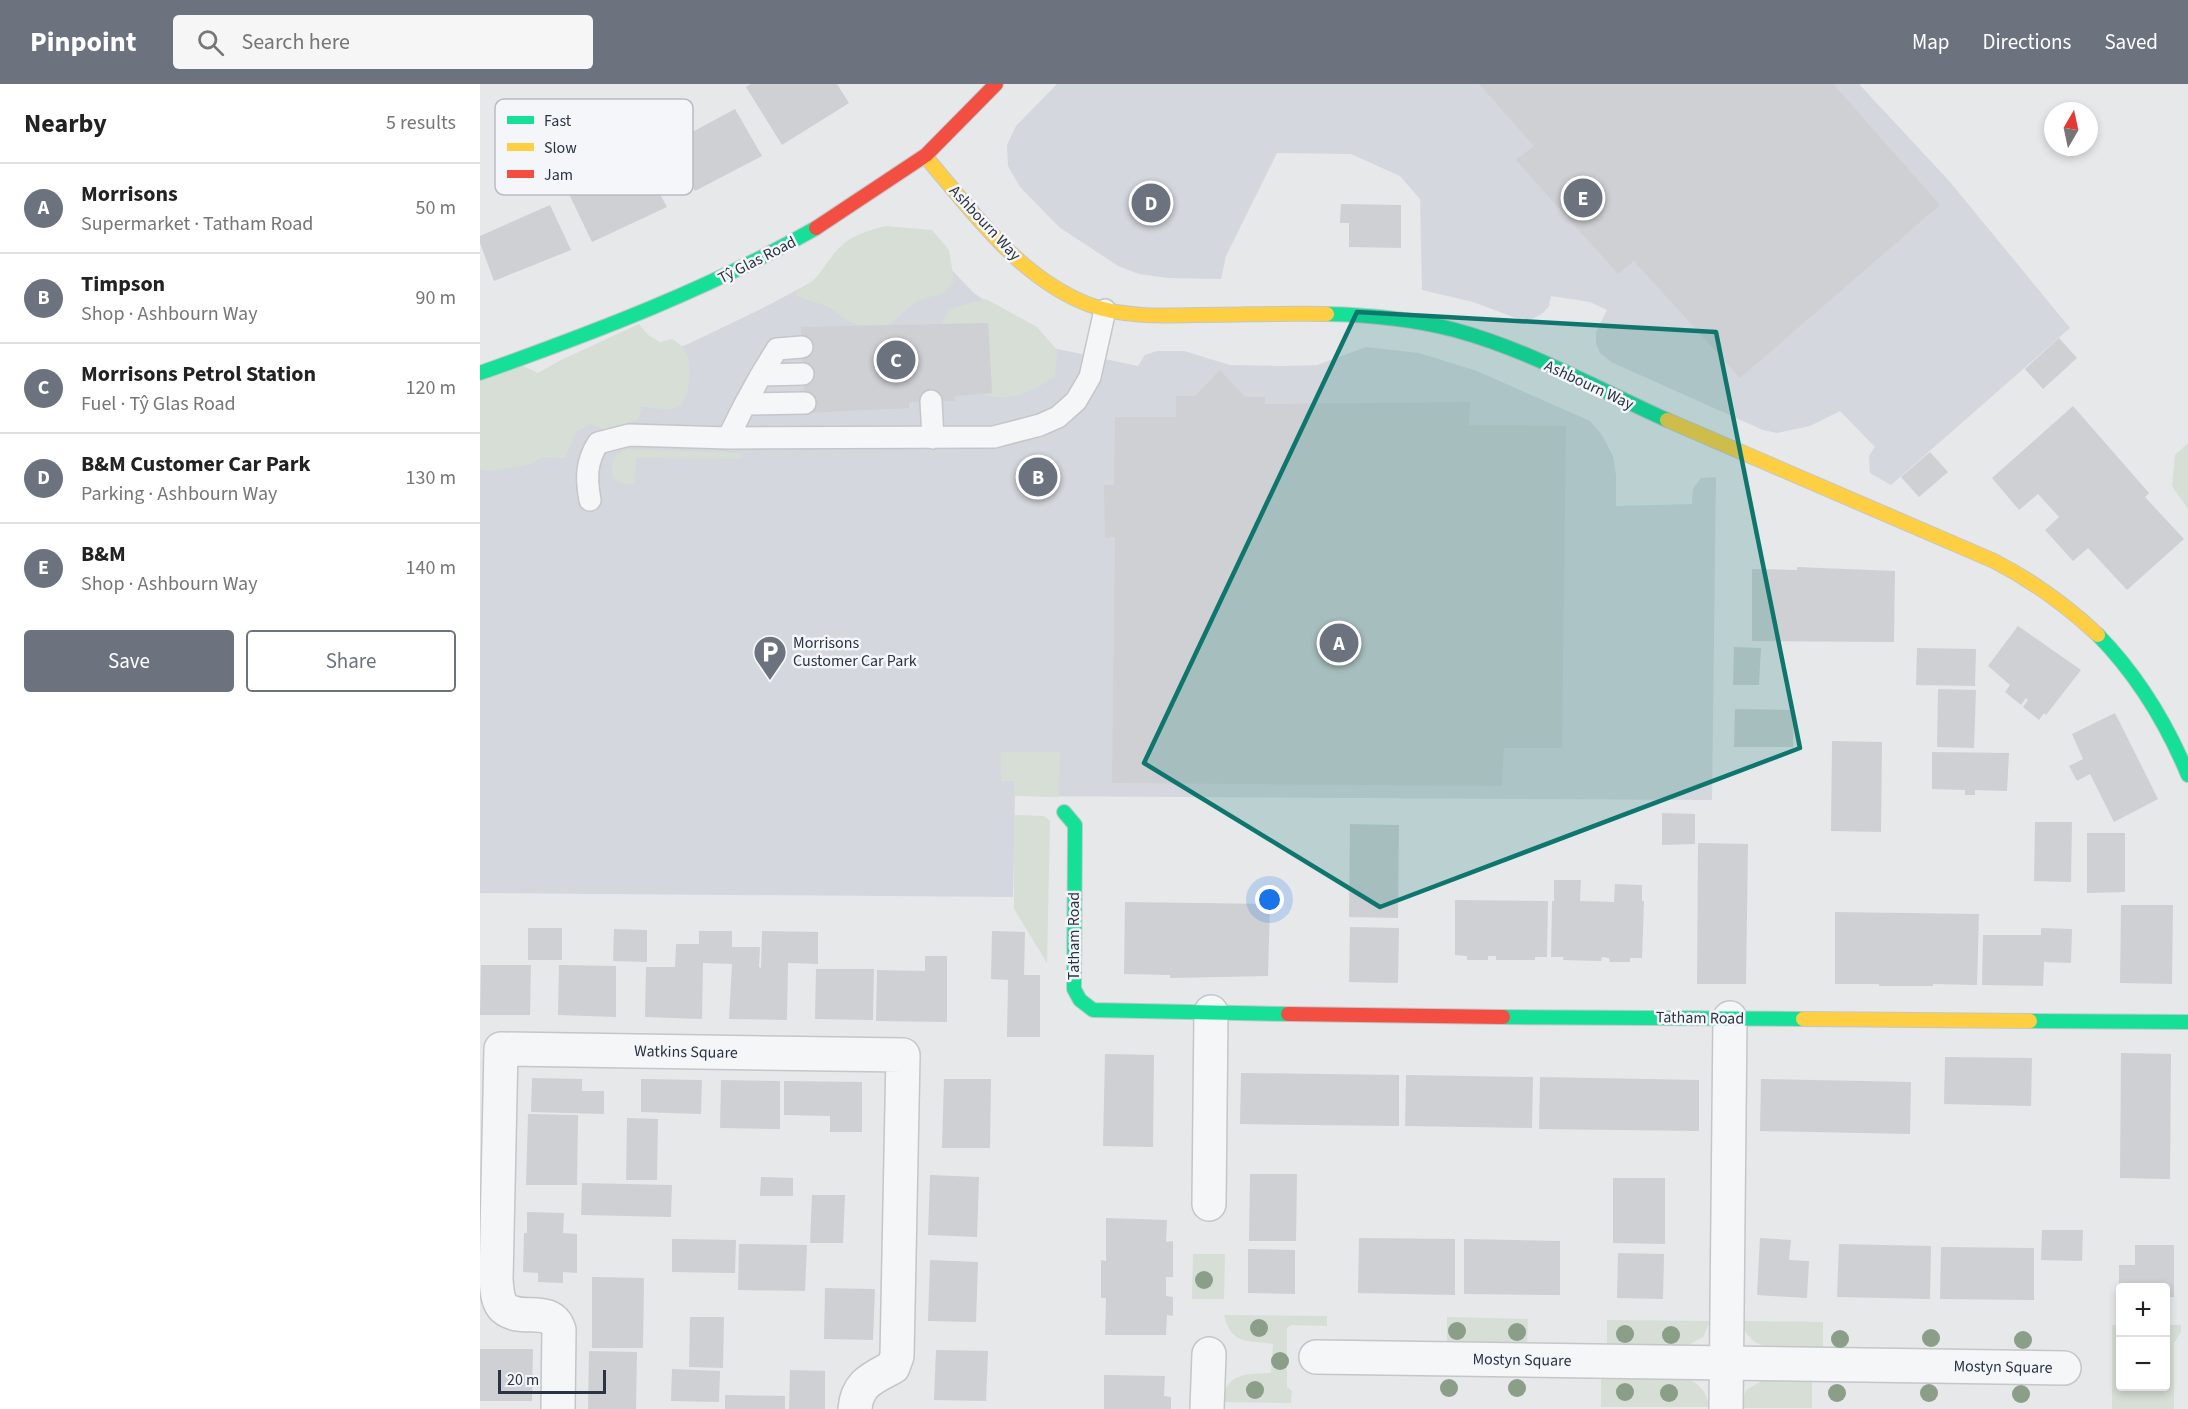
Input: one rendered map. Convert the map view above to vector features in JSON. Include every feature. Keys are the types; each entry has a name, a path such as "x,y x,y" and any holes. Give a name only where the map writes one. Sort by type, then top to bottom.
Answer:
{"street":[{"name":"Tŷ Glas Road","path":"480,373 633,318 695,292 779,250 836,218 925,156 996,84"},
{"name":"Ashbourn Way","path":"925,156 999,241 1024,265 1076,299 1105,310 1151,316 1308,315 1404,318 1476,336 1551,366 1723,445 1995,560 2035,583 2088,623 2113,649 2135,675 2173,738 2188,775"},
{"name":"Tatham Road","path":"1064,812 1075,825 1074,989 1080,1000 1093,1010 2188,1022"},
{"path":"1209,1204 1212,1012"},
{"path":"1726,1409 1730,1018"},
{"name":"Watkins Square","path":"558,1409 559,1330 557,1322 550,1317 517,1314 503,1308 498,1297 496,1280 501,1049 903,1055 897,1356 893,1366 869,1380 857,1393 855,1409"},
{"path":"1207,1409 1209,1354"},
{"name":"Mostyn Square","path":"1316,1357 2064,1368"}],"lane":[{"path":"590,500 587,480 588,464 598,443 629,435 728,438 994,437 1040,425 1058,417 1076,401 1090,377 1105,310"},
{"path":"728,438 777,349 802,347"},
{"path":"761,375 803,374"},
{"path":"931,401 933,438"},
{"path":"745,404 805,403"}],"highlighted area":[{"path":"1357,312 1716,332 1800,748 1380,907 1144,763"}],"shaded area":[{"path":"1057,84 1859,84 1950,182 2070,328 1891,485 1870,473 1869,456 1875,447 1840,411 1810,426 1777,433 1763,430 1611,362 1600,353 1596,344 1596,332 1607,310 1590,302 1551,296 1549,306 1543,313 1532,319 1521,320 1473,302 1422,290 1420,199 1400,176 1351,154 1277,153 1226,256 1221,279 1168,278 1139,274 1118,266 1059,227 1020,187 1008,166 1007,145 1016,126"},
{"path":"886,226 932,230 949,250 954,281 944,293 919,300 888,325 859,325 847,321 829,307 796,296 797,291 817,277 844,243 861,234"},
{"path":"938,256 974,293 1053,348 1138,366 1145,355 1157,351 1184,351 1230,365 1284,366 1317,365 1366,347 1419,353 1477,371 1590,421 1602,435 1613,456 1616,475 1616,506 1692,504 1693,489 1701,478 1716,477 1712,800 1015,796 1013,897 480,893 480,424 688,344 763,308 851,261"},
{"path":"986,299 1037,327 1057,350 1055,375 1021,394 1002,397 982,394 992,393 988,324 941,325 949,309"},
{"path":"639,324 648,335 660,342 672,339 685,350 689,365 689,383 681,405 668,409 642,407 638,420 604,429 589,424 576,432 565,458 542,457 531,464 490,472 480,470 480,369 519,364 538,373"},
{"path":"2188,443 2188,509 2172,486 2175,455"},
{"path":"627,449 741,453 741,459 636,458 635,484 627,484 615,478 611,469 617,455"},
{"path":"1001,752 1060,752 1059,797 1014,796 1014,781 1001,781"},
{"path":"1014,815 1044,816 1050,821 1047,963 1014,909"},
{"path":"1193,1254 1225,1254 1224,1299 1192,1299"},
{"path":"1224,1315 1327,1316 1327,1326 1291,1325 1287,1328 1287,1387 1292,1391 1291,1403 1222,1402 1224,1392 1233,1380 1246,1375 1271,1373 1273,1344 1241,1339 1231,1332"},
{"path":"1447,1317 1528,1319 1527,1345 1447,1345"},
{"path":"1607,1320 1710,1321 1703,1337 1685,1347 1607,1346"},
{"path":"1742,1321 1823,1322 1823,1349 1787,1350 1763,1346 1753,1341 1746,1333"},
{"path":"2112,1325 2116,1325 2116,1391 2170,1391 2170,1325 2181,1325 2181,1332 2174,1343 2174,1409 2112,1409"},
{"path":"1601,1378 1686,1378 1702,1389 1709,1407 1601,1407"},
{"path":"1812,1380 1812,1408 1740,1408 1746,1390 1761,1381"}],"building":[{"path":"751,84 837,84 849,103 782,145 746,87"},
{"path":"1479,84 1833,84 1940,205 1740,378 1634,261 1618,274 1516,160 1534,146"},
{"path":"735,109 762,156 695,191 693,188 693,132"},
{"path":"569,195 660,195 667,207 592,242"},
{"path":"1341,204 1401,205 1401,248 1349,247 1349,223 1340,223"},
{"path":"550,205 571,250 494,281 480,243 480,236"},
{"path":"988,323 992,393 954,396 955,401 909,402 909,408 805,413 801,327"},
{"path":"2059,338 2077,358 2043,389 2025,369"},
{"path":"1220,370 1245,397 1265,397 1265,404 1470,402 1469,425 1566,426 1562,748 1504,748 1502,786 1112,783 1115,537 1105,538 1104,485 1114,485 1115,417 1176,417 1176,396 1195,396"},
{"path":"2073,406 2149,493 2145,497 2184,539 2127,590 2088,548 2073,561 2045,530 2059,517 2038,494 2019,510 1992,478"},
{"path":"1930,452 1948,472 1919,497 1901,477"},
{"path":"1026,465 1049,466 1049,490 1026,489"},
{"path":"1797,567 1895,571 1894,642 1752,641 1752,569 1797,570"},
{"path":"2018,626 2081,670 2046,715 2044,713 2039,720 2023,707 2028,700 2026,698 2021,705 2005,692 2010,685 1988,666"},
{"path":"1734,647 1761,648 1759,685 1733,685"},
{"path":"1917,648 1976,649 1975,686 1916,685"},
{"path":"1938,689 1976,690 1974,748 1937,747"},
{"path":"1735,709 1794,710 1793,747 1734,747"},
{"path":"2115,713 2158,799 2114,822 2090,774 2077,781 2069,766 2083,759 2072,734"},
{"path":"1832,741 1882,742 1881,832 1831,831"},
{"path":"1932,752 2009,753 2007,791 1975,790 1975,795 1965,795 1965,790 1932,789"},
{"path":"1662,813 1695,814 1695,844 1662,845"},
{"path":"2035,822 2072,822 2071,882 2034,881"},
{"path":"1350,824 1399,825 1398,918 1349,917"},
{"path":"2087,833 2125,833 2125,892 2087,893"},
{"path":"1698,843 1748,844 1746,984 1697,984"},
{"path":"1554,880 1581,880 1580,901 1614,902 1615,884 1642,885 1642,901 1644,901 1642,958 1630,958 1630,962 1610,962 1609,958 1602,957 1601,961 1563,960 1564,957 1551,957"},
{"path":"1455,900 1548,901 1547,957 1535,957 1535,960 1496,960 1496,956 1488,956 1488,960 1467,960 1467,956 1455,955"},
{"path":"1125,902 1270,904 1268,976 1170,978 1170,975 1124,974"},
{"path":"2121,905 2173,905 2172,984 2120,983"},
{"path":"1835,912 1979,914 1977,985 1835,984"},
{"path":"1350,927 1399,928 1398,983 1349,982"},
{"path":"528,928 562,928 562,960 528,960"},
{"path":"2041,928 2072,929 2071,963 2044,962 2043,986 1982,985 1983,935 2041,935"},
{"path":"614,929 647,930 647,962 613,961"},
{"path":"699,931 732,931 732,947 760,947 759,967 761,968 762,931 818,932 818,964 788,963 787,1020 729,1019 732,964 703,963 702,1019 645,1017 646,967 675,967 676,944 699,944"},
{"path":"992,931 1025,932 1024,975 1040,975 1040,1037 1007,1037 1008,980 991,979"},
{"path":"925,956 947,956 947,1022 876,1021 877,970 925,971"},
{"path":"481,965 531,965 530,1015 480,1015"},
{"path":"559,965 616,966 616,1017 558,1015"},
{"path":"816,969 874,969 873,1020 815,1019"},
{"path":"2121,1053 2171,1054 2170,1179 2120,1178"},
{"path":"1105,1054 1154,1055 1153,1147 1103,1146"},
{"path":"1945,1057 2032,1058 2031,1106 1944,1104"},
{"path":"1241,1073 1399,1075 1399,1126 1240,1124"},
{"path":"1406,1075 1533,1077 1532,1128 1405,1126"},
{"path":"1540,1077 1699,1080 1699,1131 1539,1129"},
{"path":"532,1078 582,1079 582,1091 604,1091 604,1114 531,1112"},
{"path":"641,1079 702,1080 701,1114 641,1112"},
{"path":"944,1079 991,1079 990,1148 942,1148"},
{"path":"1761,1079 1911,1082 1910,1134 1760,1131"},
{"path":"721,1080 780,1081 780,1129 720,1128"},
{"path":"784,1081 862,1082 862,1132 830,1132 830,1116 784,1115"},
{"path":"528,1114 578,1115 577,1185 526,1185"},
{"path":"627,1118 658,1119 657,1180 626,1180"},
{"path":"1250,1174 1297,1174 1296,1241 1249,1241"},
{"path":"930,1175 979,1177 977,1237 928,1235"},
{"path":"761,1177 793,1178 793,1196 760,1196"},
{"path":"1613,1178 1665,1178 1665,1244 1613,1243"},
{"path":"582,1183 672,1185 671,1217 581,1215"},
{"path":"812,1195 845,1195 843,1243 810,1243"},
{"path":"527,1212 564,1213 563,1233 577,1234 577,1273 563,1272 563,1283 538,1282 538,1273 523,1272"},
{"path":"1106,1218 1167,1220 1166,1242 1173,1241 1173,1277 1166,1277 1166,1296 1173,1297 1173,1316 1167,1315 1166,1335 1105,1335 1106,1298 1101,1298 1101,1260 1106,1261"},
{"path":"2042,1230 2083,1230 2082,1261 2041,1260"},
{"path":"1359,1238 1455,1239 1455,1295 1358,1293"},
{"path":"1760,1238 1791,1240 1789,1260 1809,1261 1807,1298 1757,1295"},
{"path":"672,1239 736,1240 735,1273 672,1272"},
{"path":"1464,1239 1560,1241 1560,1295 1464,1294"},
{"path":"739,1244 807,1245 805,1291 738,1290"},
{"path":"1839,1244 1931,1246 1930,1299 1837,1297"},
{"path":"2135,1245 2174,1245 2174,1297 2170,1297 2170,1283 2119,1283 2119,1265 2135,1265"},
{"path":"1941,1247 2034,1248 2034,1300 1940,1299"},
{"path":"1248,1249 1295,1250 1295,1294 1248,1293"},
{"path":"1618,1253 1664,1254 1663,1299 1617,1298"},
{"path":"930,1260 978,1262 976,1322 928,1321"},
{"path":"592,1277 644,1278 643,1348 592,1348"},
{"path":"825,1288 875,1289 873,1340 824,1339"},
{"path":"690,1317 724,1317 723,1368 689,1367"},
{"path":"480,1349 533,1349 532,1401 480,1401"},
{"path":"936,1350 988,1351 986,1401 934,1400"},
{"path":"589,1351 637,1352 636,1409 588,1409"},
{"path":"672,1369 720,1371 719,1402 671,1401"},
{"path":"790,1370 825,1371 825,1409 789,1409"},
{"path":"1104,1375 1165,1376 1164,1396 1171,1397 1171,1409 1104,1409"},
{"path":"725,1395 785,1396 785,1409 725,1409"}],"traffic: fast":[{"path":"480,373 566,342 693,290 735,271 816,228"},
{"path":"1327,314 1408,320 1483,338 1563,371 1667,420"},
{"path":"2098,635 2126,667 2150,700 2188,775"},
{"path":"1064,812 1075,825 1074,989 1080,1000 1093,1010 1288,1014"},
{"path":"1503,1017 1803,1019"},
{"path":"2030,1021 2188,1022"}],"traffic: slow":[{"path":"925,156 979,220 1019,261 1065,293 1090,305 1128,314 1327,314"},
{"path":"1667,420 1994,561 2049,594 2098,635"},
{"path":"1803,1019 2030,1021"}],"traffic: jam":[{"path":"816,228 926,155 996,84"},
{"path":"1288,1014 1503,1017"}],"place":[{"name":"B&M","path":"1583,198"},
{"name":"B&M Customer Car Park","path":"1151,203"},
{"name":"Morrisons Petrol Station","path":"896,360"},
{"name":"Timpson","path":"1038,477"},
{"name":"Morrisons","path":"1339,643"},
{"name":"Morrisons Customer Car Park","path":"770,681"}]}
